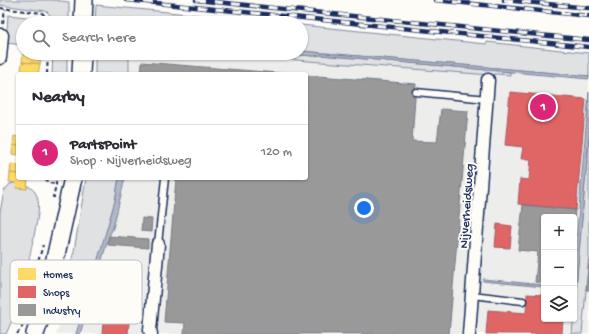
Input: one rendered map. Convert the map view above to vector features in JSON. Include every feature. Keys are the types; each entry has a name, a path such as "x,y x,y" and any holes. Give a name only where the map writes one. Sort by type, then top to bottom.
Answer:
{"main road":[{"path":"83,16 84,0"},
{"path":"81,72 82,60"},
{"path":"54,260 73,180"},
{"path":"35,334 38,324"}],"street":[{"path":"0,58 1,35"},
{"name":"Nijverheidsweg","path":"469,334 488,80"},
{"path":"151,334 150,330 158,244"}],"lane":[{"path":"416,92 487,99"},
{"path":"158,244 165,180"},
{"path":"472,295 523,300"}],"path":[{"path":"0,8 42,13 45,16"},
{"path":"1,35 5,9"},
{"path":"47,72 48,60"},
{"path":"46,180 49,183 58,185 54,203"},
{"path":"38,260 43,244"},
{"path":"17,334 22,324"}],"shaded area":[{"path":"0,0 53,0 69,2 69,16 51,16 46,11 0,5"},
{"path":"96,5 208,16 95,16"},
{"path":"8,15 17,16 16,16 16,44 6,43"},
{"path":"308,26 589,53 589,76 308,52"},
{"path":"308,52 589,76 589,79 321,55 308,56"},
{"path":"308,55 589,79 589,334 56,334 60,324 142,324 142,260 86,260 104,180 308,180 308,72 128,72 131,60 308,60"},
{"path":"321,55 510,72 510,75 490,75 296,60 308,60 308,56"},
{"path":"53,60 67,60 67,72 52,72"},
{"path":"95,60 129,60 129,72 95,72"},
{"path":"589,92 589,136 577,277 577,231"},
{"path":"589,136 589,257 582,334 572,334 573,322 577,322 577,276"},
{"path":"86,180 119,180 115,201 99,260 72,260"},
{"path":"119,180 125,180 113,228 102,260 98,260 115,201"},
{"path":"18,182 24,184 36,193 38,201 38,216 29,260 10,260 10,324 6,334 0,334 0,212 4,191 10,184"},
{"path":"483,279 541,285 541,287 483,281"},
{"path":"79,324 83,324 80,334 76,334"}],"building: Homes":[{"path":"22,60 40,60 40,64 22,62"},
{"path":"22,62 40,64 38,72 21,71"},
{"path":"14,136 16,136 16,146 13,145"},
{"path":"13,145 16,146 16,155 12,154"},
{"path":"11,164 16,165 16,174 10,173"},
{"path":"10,173 16,174 16,180 28,180 27,189 16,188 17,183 9,182"}],"building: Shops":[{"path":"510,92 586,99 576,210 518,204 520,179 529,180 531,159 521,159 523,147 505,145"},
{"path":"497,224 512,226 510,248 495,247"},
{"path":"527,294 541,295 541,322 563,322 562,334 486,334 488,310 526,313"},
{"path":"103,324 129,324 128,334 102,334"}],"building: Industry":[{"path":"142,62 265,72 141,72"},
{"path":"308,75 416,84 412,141 437,142 441,109 468,111 449,334 184,334 185,323 164,322 176,180 308,180"},
{"path":"523,205 575,210 575,214 541,214 541,283 535,282 538,252 518,250"},
{"path":"142,218 152,219 151,232 141,231"},
{"path":"109,236 148,239 148,248 108,245"},
{"path":"589,258 589,290 586,290"}],"railway":[{"path":"126,0 284,16"},
{"path":"196,0 589,40"},
{"path":"435,0 589,16"},
{"path":"504,0 589,8"},
{"path":"308,18 589,47"}],"place":[{"name":"PartsPoint","path":"543,107"}]}
